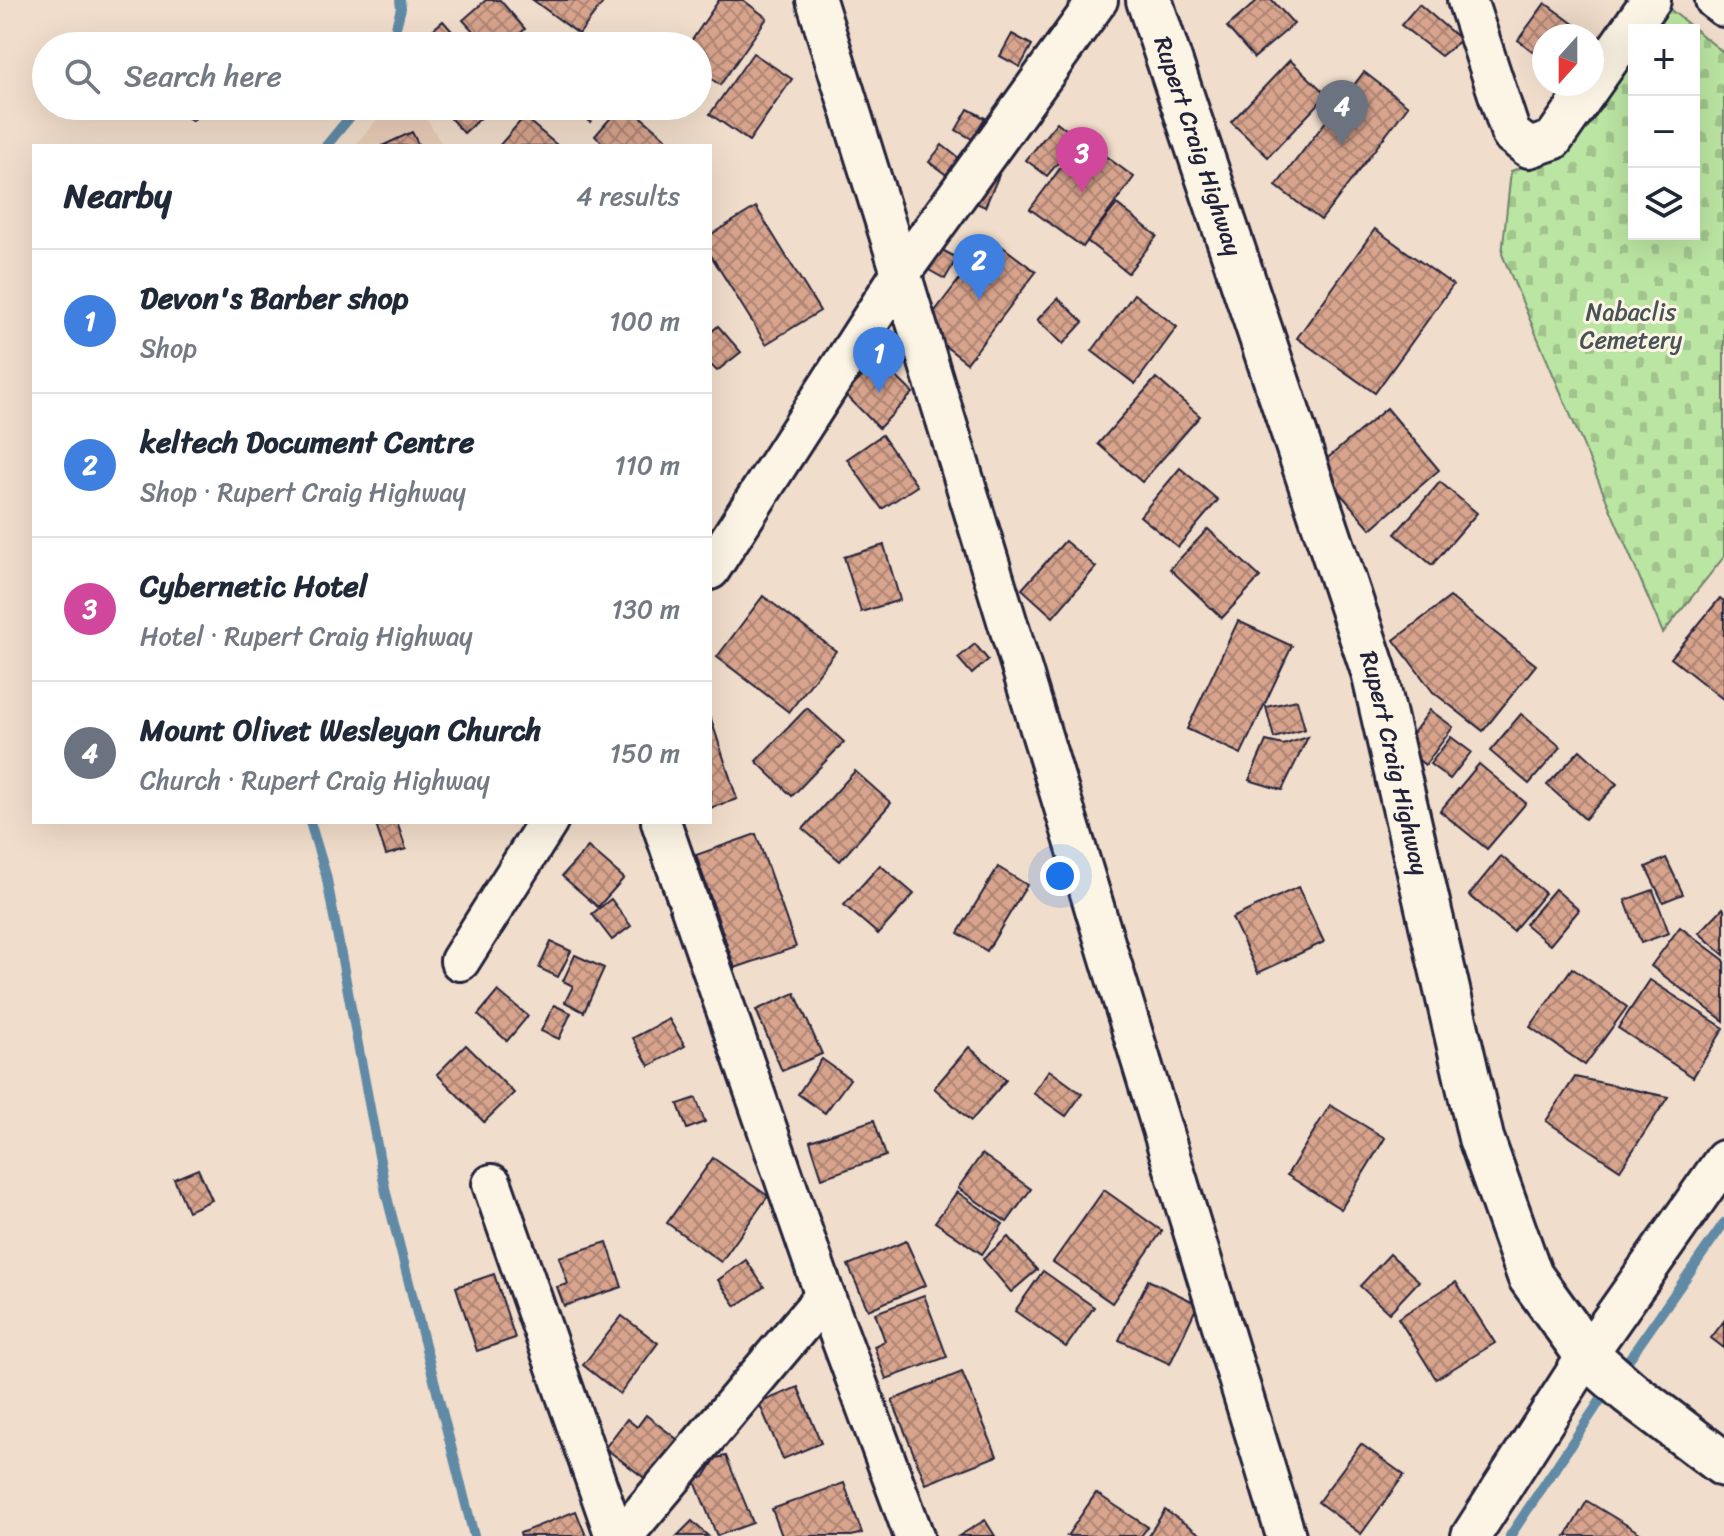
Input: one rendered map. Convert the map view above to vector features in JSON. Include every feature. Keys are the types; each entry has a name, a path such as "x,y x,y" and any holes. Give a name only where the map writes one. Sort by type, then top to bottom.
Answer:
{"main road":[{"name":"Rupert Craig Highway","path":"1149,0 1374,672 1481,1138 1530,1276 1587,1355 1641,1402 1724,1464"}],"street":[{"path":"816,0 1286,1536"},
{"path":"712,567 901,273 1098,0"},
{"path":"1467,0 1511,134 1529,148 1553,140 1651,0"},
{"path":"1715,0 1724,7"},
{"path":"460,961 547,824"},
{"path":"662,824 825,1296 914,1536"},
{"path":"1471,1536 1587,1355 1724,1160"},
{"path":"492,1184 615,1536"},
{"path":"623,1536 825,1296"}],"shaded area":[{"path":"377,120 427,120 442,144 356,144"}],"green space":[{"name":"Nabaclis Cemetery","path":"1666,6 1688,24 1653,24"},
{"name":"Nabaclis Cemetery","path":"1700,34 1724,53 1724,557 1663,633 1502,254 1511,171 1560,154 1628,59 1628,240 1700,240"}],"building":[{"path":"486,0 500,0 525,29 522,32 474,32 463,20"},
{"path":"533,0 605,0 581,32"},
{"path":"719,0 743,0 767,18 720,85 712,79 712,32 697,32"},
{"path":"1258,0 1272,0 1294,24 1254,58 1227,27"},
{"path":"1545,3 1574,24 1532,24 1532,51 1518,40"},
{"path":"1419,4 1461,40 1441,56 1401,25"},
{"path":"443,21 453,32 430,32"},
{"path":"1012,34 1032,45 1020,67 1000,56"},
{"path":"753,53 792,79 749,141 712,115"},
{"path":"1290,60 1327,95 1268,157 1231,122"},
{"path":"1364,72 1408,106 1321,220 1276,186"},
{"path":"968,109 985,118 972,139 956,130"},
{"path":"452,120 478,120 464,133"},
{"path":"521,120 528,120 556,144 501,144"},
{"path":"609,120 644,120 669,141 667,144 604,144 595,136"},
{"path":"1057,122 1078,139 1047,176 1026,160"},
{"path":"412,132 418,144 386,144"},
{"path":"1082,139 1134,177 1083,247 1030,209"},
{"path":"942,145 960,159 948,176 929,162"},
{"path":"970,162 999,175 985,207 956,194"},
{"path":"1117,204 1157,236 1128,273 1087,241"},
{"path":"756,207 820,311 766,344 712,257 712,234"},
{"path":"1375,229 1453,285 1375,393 1297,338"},
{"path":"991,238 1036,272 967,363 922,328"},
{"path":"922,239 957,258 945,279 911,260"},
{"path":"1134,294 1177,327 1135,384 1092,351"},
{"path":"1058,298 1083,322 1063,344 1037,320"},
{"path":"718,326 741,352 717,371 712,366 712,331"},
{"path":"879,360 913,393 879,428 845,394"},
{"path":"1156,378 1200,416 1142,482 1098,444"},
{"path":"1387,408 1439,470 1371,529 1317,467"},
{"path":"882,435 917,486 882,509 847,459"},
{"path":"1180,468 1218,500 1178,547 1140,516"},
{"path":"1440,482 1477,513 1432,565 1395,534"},
{"path":"1208,529 1260,577 1222,618 1170,569"},
{"path":"1065,541 1096,567 1053,617 1022,589"},
{"path":"884,545 900,600 861,612 844,557"},
{"path":"763,596 836,651 789,712 717,657"},
{"path":"1450,597 1536,665 1483,731 1433,692 1394,640"},
{"path":"1720,598 1724,601 1724,700 1671,658"},
{"path":"1238,621 1292,646 1241,754 1187,729"},
{"path":"975,644 988,660 972,674 958,658"},
{"path":"1297,700 1305,729 1274,738 1266,707"},
{"path":"807,708 844,742 792,796 756,761"},
{"path":"1430,710 1453,727 1425,765 1403,747"},
{"path":"1521,714 1561,747 1529,784 1490,751"},
{"path":"712,722 737,799 712,807"},
{"path":"1308,737 1282,790 1249,780 1266,741 1283,745"},
{"path":"1451,737 1471,752 1450,779 1430,764"},
{"path":"1580,750 1617,784 1585,819 1547,785"},
{"path":"1479,764 1526,803 1487,849 1440,811"},
{"path":"855,771 891,803 840,861 803,829"},
{"path":"376,824 398,824 406,849 386,855"},
{"path":"756,834 796,947 735,968 696,855"},
{"path":"588,847 624,878 598,907 562,876"},
{"path":"1501,856 1545,893 1513,931 1469,895"},
{"path":"1666,858 1683,894 1663,902 1646,867"},
{"path":"880,865 914,894 878,934 844,905"},
{"path":"998,867 1027,885 987,951 958,933"},
{"path":"1298,887 1324,942 1258,973 1232,918"},
{"path":"1555,889 1579,910 1550,945 1525,924"},
{"path":"1653,890 1669,933 1641,943 1625,900"},
{"path":"611,899 631,926 612,940 592,914"},
{"path":"1724,910 1724,955 1699,933"},
{"path":"1680,927 1724,960 1724,1021 1651,966"},
{"path":"551,942 571,951 558,977 539,968"},
{"path":"575,955 604,968 584,1012 565,1002 573,986 563,981"},
{"path":"1572,968 1627,1007 1585,1065 1530,1027"},
{"path":"1650,980 1724,1028 1693,1077 1618,1028"},
{"path":"498,991 528,1016 507,1041 478,1015"},
{"path":"795,993 822,1054 782,1071 756,1010"},
{"path":"554,1005 571,1013 559,1039 541,1031"},
{"path":"669,1019 685,1046 649,1066 633,1038"},
{"path":"466,1045 514,1093 484,1122 437,1074"},
{"path":"969,1047 1006,1080 971,1121 934,1088"},
{"path":"822,1059 850,1079 825,1113 798,1094"},
{"path":"1049,1070 1082,1094 1066,1116 1033,1093"},
{"path":"1575,1077 1668,1097 1620,1170 1546,1121"},
{"path":"696,1098 705,1122 687,1129 678,1104"},
{"path":"1330,1105 1385,1138 1341,1209 1287,1175"},
{"path":"874,1120 886,1156 822,1178 810,1141"},
{"path":"982,1154 1031,1189 1007,1222 958,1188"},
{"path":"713,1158 768,1196 721,1262 667,1223"},
{"path":"198,1169 212,1200 188,1211 174,1179"},
{"path":"1104,1190 1162,1231 1112,1303 1053,1262"},
{"path":"957,1192 1003,1224 982,1254 935,1222"},
{"path":"1008,1237 1037,1270 1011,1292 983,1259"},
{"path":"906,1241 926,1285 868,1310 848,1265"},
{"path":"607,1242 622,1287 564,1306 557,1287 568,1284 559,1257"},
{"path":"1390,1254 1419,1281 1389,1313 1360,1286"},
{"path":"746,1260 764,1287 736,1306 718,1280"},
{"path":"1043,1271 1094,1307 1066,1347 1015,1311"},
{"path":"494,1274 515,1338 477,1351 456,1287"},
{"path":"1148,1280 1198,1304 1170,1364 1119,1340"},
{"path":"1456,1282 1495,1343 1436,1379 1398,1318"},
{"path":"924,1295 947,1357 886,1379 874,1346 885,1341 875,1313"},
{"path":"622,1316 658,1343 620,1394 583,1365"},
{"path":"1724,1321 1724,1348 1711,1338"},
{"path":"962,1372 997,1456 926,1484 892,1400"},
{"path":"798,1387 821,1443 783,1459 759,1403"},
{"path":"646,1415 678,1440 647,1480 605,1448 627,1419 637,1427"},
{"path":"1361,1444 1404,1475 1361,1534 1318,1502"},
{"path":"726,1456 753,1523 717,1536 694,1479 704,1477 716,1458"},
{"path":"844,1483 862,1533 852,1536 782,1536 772,1509"},
{"path":"1096,1493 1148,1527 1141,1536 1067,1536"},
{"path":"1587,1501 1640,1533 1638,1536 1566,1536"},
{"path":"1165,1510 1203,1536 1148,1536"},
{"path":"576,1511 586,1536 521,1536 520,1533"},
{"path":"985,1520 995,1536 959,1536"},
{"path":"692,1521 708,1536 677,1536"}],"waterway":[{"path":"395,32 400,0"},
{"path":"328,144 347,120"},
{"path":"311,824 326,875 386,1193 474,1536"},
{"path":"1620,1372 1724,1223"},
{"path":"1510,1536 1608,1389"}],"place":[{"name":"Mount Olivet Wesleyan Church","path":"1342,146"},
{"name":"Cybernetic Hotel","path":"1082,193"},
{"name":"keltech Document Centre","path":"979,300"},
{"name":"Devon's Barber shop","path":"879,393"}]}
